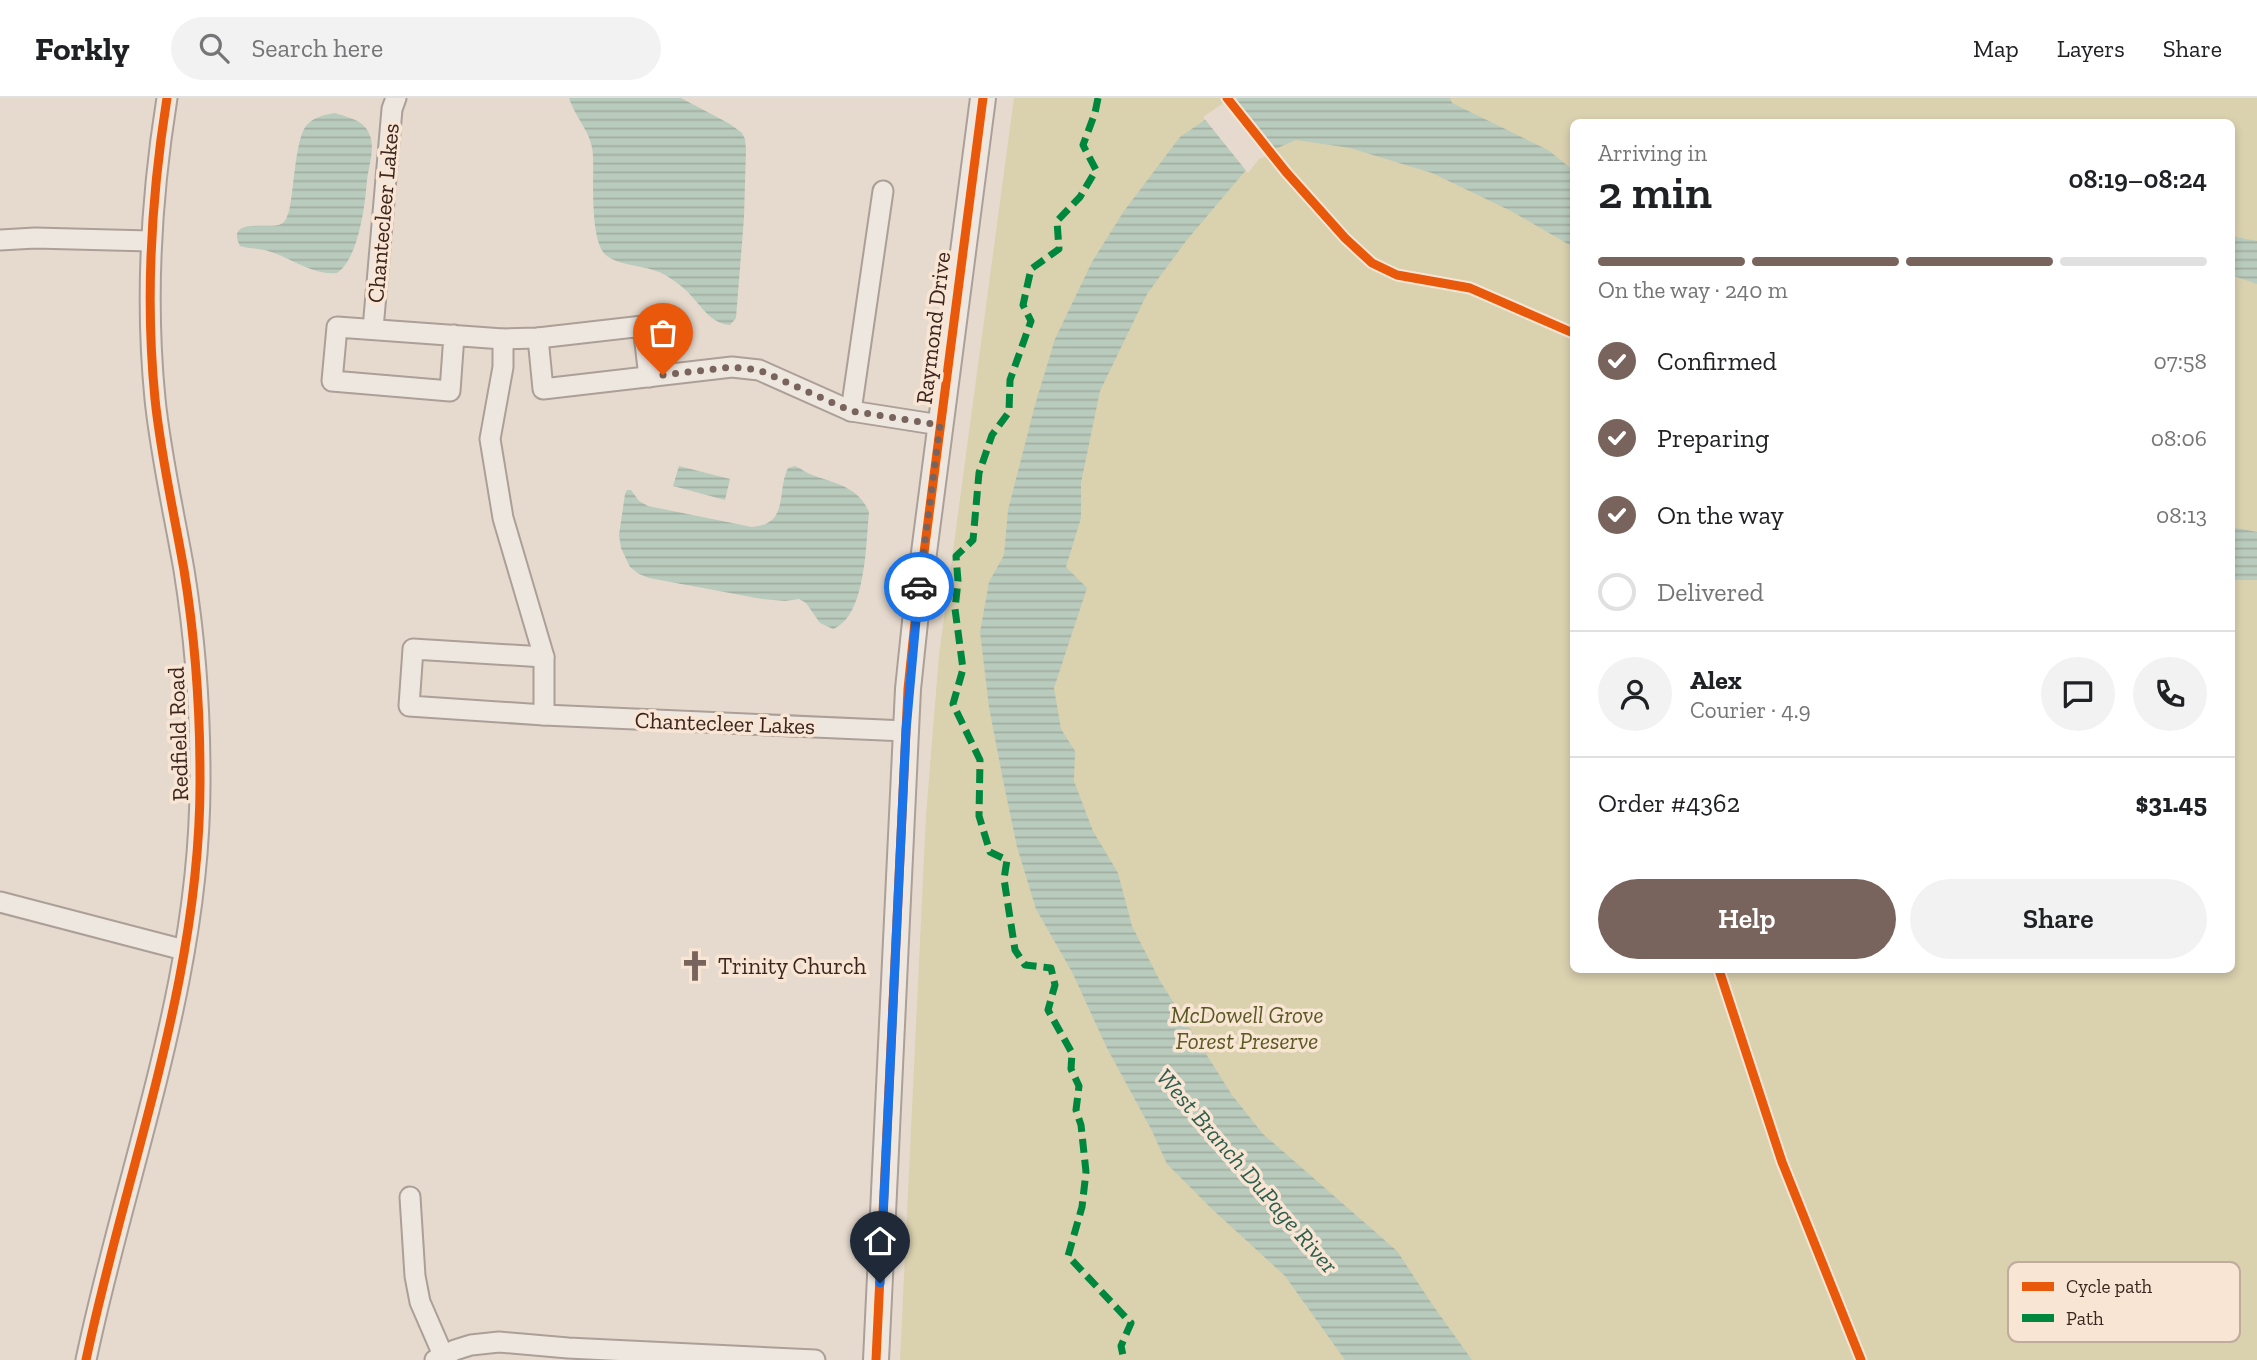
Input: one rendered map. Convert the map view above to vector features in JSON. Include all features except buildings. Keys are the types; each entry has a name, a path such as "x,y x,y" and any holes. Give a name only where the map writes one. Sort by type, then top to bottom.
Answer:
{"street":[{"name":"Redfield Road","path":"86,1360 165,1050 194,891 199,836 199,713 192,625 155,401 150,337 150,241 167,98"},
{"name":"Chantecleer Lakes","path":"373,329 392,109 396,98"},
{"name":"Raymond Drive","path":"876,1360 906,730 915,621 983,98"},
{"path":"851,411 883,191"},
{"path":"0,240 35,238 150,241"},
{"name":"Chantecleer Lakes","path":"454,335 450,391 332,381 337,327 373,329 454,335 503,339 538,338 642,326 649,377"},
{"path":"538,338 543,389 732,367 759,370 851,411 940,425"},
{"path":"503,339 503,367 490,439 503,518 544,657 544,715"},
{"name":"Chantecleer Lakes","path":"544,657 413,649 409,706 544,715 906,730"},
{"path":"0,902 184,950"},
{"path":"410,1197 415,1276 420,1302 439,1357 471,1345 499,1342 815,1360"}],"green space":[{"name":"McDowell Grove Forest Preserve","path":"1014,98 2257,98 2257,1360 900,1360 926,816 939,655"}],"water":[{"path":"569,98 681,98 742,133 746,150 744,218 736,318 730,325 715,320 687,291 668,277 653,270 617,261 601,249 595,225 592,148"},
{"name":"West Branch DuPage River","path":"1237,98 1450,98 1452,103 1548,150 1570,168 1570,246 1511,211 1432,173 1350,148 1296,140 1257,157 1186,241 1147,294 1100,391 1081,483 1081,518 1066,567 1087,588 1054,688 1061,729 1075,751 1074,781 1093,831 1118,873 1132,926 1160,981 1232,1095 1263,1134 1397,1251 1472,1360 1345,1360 1285,1276 1167,1164 1107,1048 1072,972 1036,909 1017,847 989,707 980,632 989,582 1004,555 1008,510 1055,339 1092,262 1124,211 1180,137"},
{"path":"335,113 362,124 369,133 372,146 360,230 345,266 337,273 319,272 268,251 240,246 237,237 238,231 243,227 281,224 285,220 289,211 302,133 312,120"},
{"path":"2235,237 2257,241 2257,284 2235,276"},
{"path":"679,466 730,479 725,500 673,486"},
{"path":"795,466 854,492 869,512 865,559 858,595 844,622 833,629 820,623 806,603 799,599 762,599 649,578 630,567 621,548 619,535 627,490 631,490 639,501 648,506 752,527 764,525 777,513 788,468"},
{"path":"2235,528 2257,532 2257,580 2235,580"}],"pier":[{"path":"1235,98 1278,152 1259,159 1248,173 1203,117"}],"marked path":[{"path":"1098,98 1083,145 1096,170 1080,197 1057,221 1059,249 1031,269 1023,305 1031,321 1010,380 1009,412 992,435 979,473 973,540 956,556 958,581 955,609 963,669 953,704 980,760 979,816 990,852 1007,860 1004,879 1015,950 1025,965 1051,968 1055,985 1048,1010 1072,1053 1071,1069 1079,1086 1076,1110 1081,1125 1086,1172 1082,1207 1068,1256 1131,1323 1121,1346 1124,1360"}],"cycle path":[{"path":"86,1360 176,997 189,924 197,850 200,749 194,647 155,399 150,323 151,248 167,98"},
{"path":"876,1360 908,689 983,98"},
{"path":"1227,98 1286,172 1345,238 1372,263 1397,275 1470,288 1570,332"},
{"path":"1720,973 1782,1162 1861,1360"}],"way so far":[{"path":"663,375 732,367 759,370 851,411 940,425 919,587"}],"place":[{"name":"Trinity Church","path":"695,966"}],"route":[{"path":"880,1283 906,730 919,587"}]}
